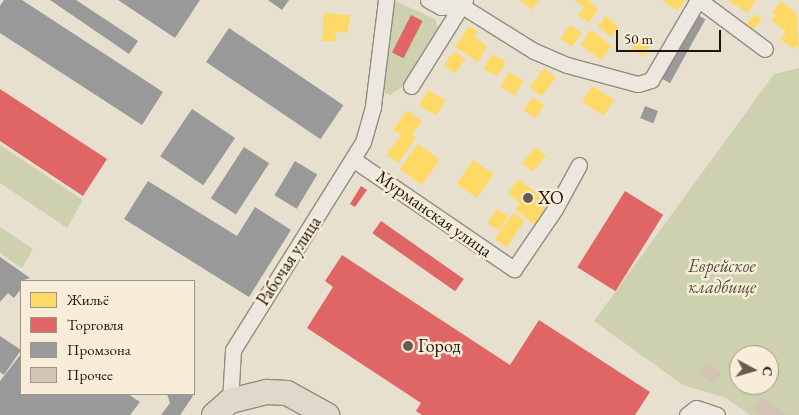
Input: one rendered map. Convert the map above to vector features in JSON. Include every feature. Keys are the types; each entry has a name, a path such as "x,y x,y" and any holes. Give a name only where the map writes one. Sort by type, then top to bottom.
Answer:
{"main road":[{"path":"222,408 250,394 287,393 327,415"}],"street":[{"name":"Рабочая улица","path":"222,408 233,350 354,160 363,142 373,106 386,0"},
{"path":"428,0 440,6 464,3 534,51 567,66 602,76 647,83 699,0 765,49"},
{"path":"411,86 464,3"},
{"name":"Мурманская улица","path":"354,160 514,269 555,209 579,166"},
{"path":"691,411 717,415"}],"green space":[{"path":"393,0 435,19 440,32 409,83 390,95 379,91"},
{"name":"Еврейское кладбище","path":"799,68 799,415 750,415 726,398 683,385 594,321 774,74"},
{"path":"0,145 83,200 67,228 0,183"},
{"path":"0,227 33,249 22,268 0,253"}],"building: Жильё":[{"path":"519,0 539,0 532,10"},
{"path":"574,0 589,0 598,9 589,23 578,15 584,7"},
{"path":"662,0 685,0 678,11"},
{"path":"727,0 756,0 748,13"},
{"path":"781,1 797,14 799,48 796,45 793,49 780,39 786,32 771,20 776,15 772,12"},
{"path":"324,13 350,15 348,33 336,32 335,42 322,41"},
{"path":"755,14 762,20 753,30 746,25"},
{"path":"606,16 619,27 611,37 598,26"},
{"path":"570,25 582,33 572,47 560,39"},
{"path":"469,26 478,32 474,37 487,46 478,62 455,47"},
{"path":"591,30 612,46 601,60 580,44"},
{"path":"639,38 651,46 643,57 632,49"},
{"path":"454,51 465,59 455,73 444,65"},
{"path":"492,54 506,62 497,77 484,69"},
{"path":"544,68 556,77 542,96 530,87"},
{"path":"509,72 524,81 515,95 500,87"},
{"path":"592,86 614,100 604,116 582,102"},
{"path":"428,90 445,100 436,116 419,106"},
{"path":"533,97 544,105 535,118 524,110"},
{"path":"407,110 422,121 412,135 416,138 398,163 386,155 401,135 393,130"},
{"path":"418,144 440,160 422,185 400,169"},
{"path":"535,147 546,156 533,172 522,163"},
{"path":"473,160 494,174 478,198 457,184"},
{"name":"ХО","path":"518,179 552,205 536,226 515,209 520,203 508,193"},
{"path":"496,209 508,216 500,231 488,224"},
{"path":"513,213 525,221 507,247 495,240"}],"building: Торговля":[{"path":"411,15 423,21 404,58 392,52"},
{"path":"0,89 107,159 83,196 0,141"},
{"path":"361,186 367,190 355,207 350,204"},
{"path":"625,191 663,215 615,291 577,267"},
{"path":"381,221 464,279 455,291 372,233"},
{"name":"Город","path":"342,255 510,365 539,320 650,392 635,415 422,415 416,411 421,403 307,328 333,287 325,281"}],"building: Промзона":[{"path":"4,0 22,0 163,92 142,125 0,33 0,6"},
{"path":"50,0 76,0 138,41 129,54"},
{"path":"118,0 200,0 175,38"},
{"path":"268,0 289,0 282,10"},
{"path":"694,13 705,19 670,83 659,77"},
{"path":"229,28 343,105 320,139 206,62"},
{"path":"645,106 658,111 653,123 640,118"},
{"path":"192,109 235,138 203,185 160,156"},
{"path":"244,147 269,163 236,214 211,198"},
{"path":"295,161 317,174 297,209 274,195"},
{"path":"148,181 237,236 255,207 291,230 249,297 124,219"},
{"path":"0,257 30,278 20,280 20,290 14,298 8,293 0,302"},
{"path":"0,336 20,349 20,351 4,375 0,372"},
{"path":"20,355 20,395 130,395 140,402 130,415 0,415 0,381"},
{"path":"167,395 193,396 180,415 161,415 170,403"}],"building: Прочее":[{"path":"708,363 722,373 714,384 700,374"},
{"path":"760,397 788,415 758,415 752,411"}],"place":[{"name":"ХО","path":"528,198"},
{"name":"Город","path":"408,346"}]}
